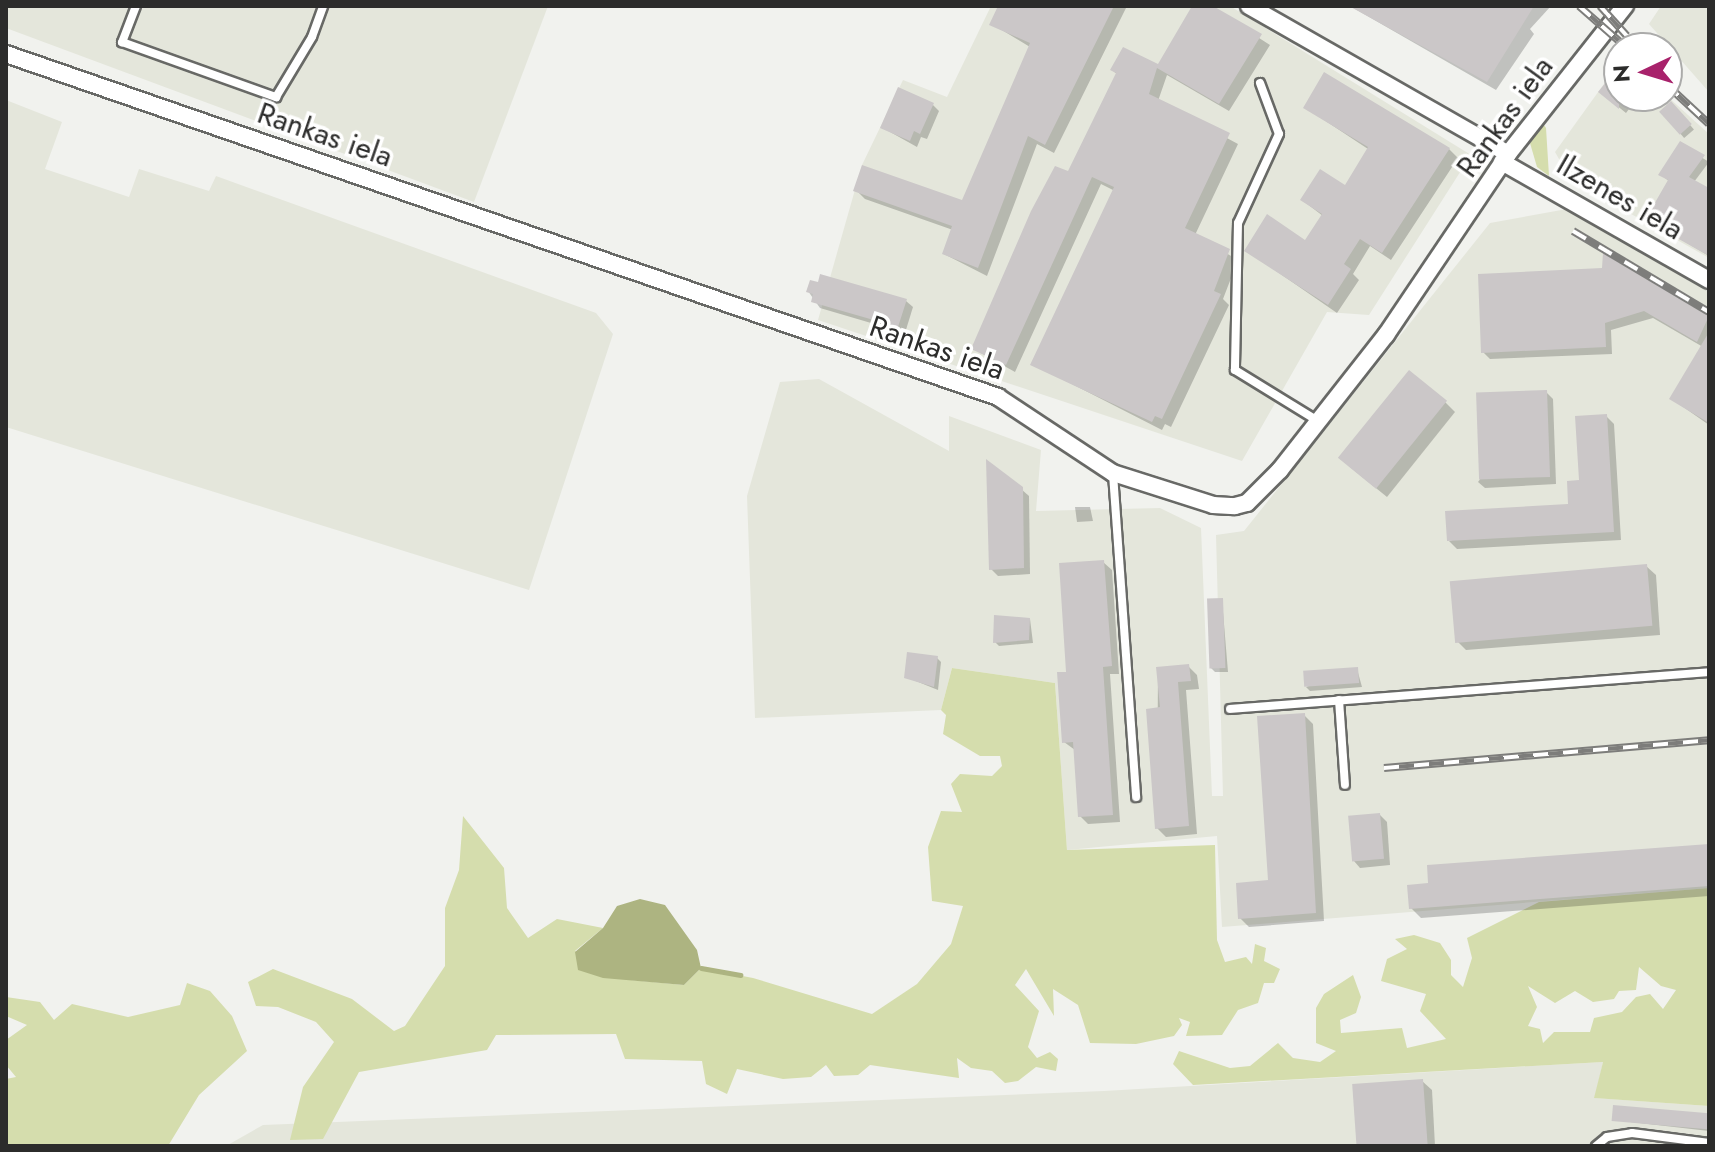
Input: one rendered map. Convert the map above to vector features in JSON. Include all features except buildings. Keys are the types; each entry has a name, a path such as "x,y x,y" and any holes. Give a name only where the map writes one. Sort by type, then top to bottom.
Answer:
{"street":[{"name":"Ilzenes iela","path":"1249,6 1709,280"},
{"name":"Rankas iela","path":"6,54 998,397 1113,473 1213,505 1247,503 1318,421 1458,235 1505,158 1625,6"}],"lane":[{"path":"136,6 122,42 276,97 312,37 323,6"},
{"path":"1260,83 1279,134 1238,223 1235,370 1318,421"},
{"path":"1113,473 1136,797"},
{"path":"1230,709 1709,672"},
{"path":"1339,700 1345,785"},
{"path":"1596,1146 1607,1137 1632,1133 1709,1143"}],"shaded area":[{"path":"6,6 548,6 474,202 6,28"},
{"path":"991,6 1230,6 1471,155 1369,315 1327,312 1242,461 818,320 862,165 903,80 947,97"},
{"path":"1661,6 1709,6 1709,92 1683,63 1683,32 1656,32 1649,24"},
{"path":"1603,85 1603,112 1683,110 1709,134 1709,258 1571,180 1555,152"},
{"path":"6,100 62,122 45,169 129,197 139,169 209,191 216,176 596,313 613,334 529,590 6,427"},
{"path":"1542,122 1546,128 1549,176 1537,167 1530,143"},
{"path":"1567,209 1709,292 1709,888 1222,927 1217,836 1067,850 1055,683 952,668 941,710 755,718 747,496 780,382 819,379 949,451 949,416 1041,450 1036,511 1160,508 1201,528 1212,796 1223,796 1216,535 1244,531 1490,223"},
{"path":"952,668 1055,683 1067,850 1215,845 1217,940 1225,962 1246,957 1252,964 1255,944 1266,948 1264,961 1280,969 1274,983 1264,983 1258,1003 1238,1010 1222,1035 1186,1036 1190,1022 1179,1018 1182,1025 1174,1036 1136,1044 1090,1043 1078,1005 1053,989 1054,1016 1026,969 1015,985 1039,1011 1028,1047 1037,1058 1050,1052 1058,1059 1056,1071 1036,1067 1018,1081 1005,1083 992,1071 971,1068 957,1058 959,1078 870,1065 858,1075 834,1076 826,1065 811,1077 783,1079 737,1069 727,1094 706,1084 702,1061 625,1059 616,1034 496,1035 487,1050 359,1072 323,1139 290,1140 303,1087 334,1042 316,1022 278,1007 256,1006 248,982 273,969 352,999 394,1031 405,1026 445,966 445,908 459,870 463,816 504,868 507,908 528,938 557,919 603,928 575,951 631,980 684,985 701,968 753,978 872,1014 917,984 951,944 963,906 932,901 928,847 941,811 962,812 951,784 960,774 992,776 1002,766 1000,756 980,756 943,734 946,715 941,710"},
{"path":"1709,888 1709,1106 1594,1098 1603,1062 1193,1085 1173,1064 1179,1051 1230,1068 1250,1066 1278,1043 1293,1058 1320,1062 1336,1051 1316,1043 1316,1008 1324,994 1353,975 1361,997 1356,1013 1340,1020 1341,1033 1402,1028 1407,1048 1446,1039 1420,1011 1426,994 1381,981 1387,959 1407,949 1395,939 1414,935 1440,943 1451,960 1451,975 1463,987 1472,958 1467,938 1539,902","holes":["1639,967 1661,986 1676,990 1663,1009 1650,994 1636,997 1622,1012 1594,1018 1590,1032 1554,1032 1543,1043 1540,1029 1528,1026 1537,1007 1528,986 1555,1003 1575,991 1593,1002 1614,999 1619,991 1636,990"]},
{"path":"640,899 665,905 697,950 701,968 684,985 603,978 578,970 575,952 603,928 617,906"},
{"path":"187,983 210,991 232,1016 247,1051 199,1095 168,1146 6,1146 6,1079 16,1077 6,1065 6,1040 27,1025 6,1016 6,997 40,1002 54,1020 72,1004 128,1017 180,1005"},
{"path":"1603,1062 1595,1098 1709,1106 1709,1146 226,1146 263,1125 1104,1091"}],"waterway":[{"path":"701,968 740,975"}],"railway":[{"path":"1579,6 1609,32"},
{"path":"1600,6 1623,32"},
{"path":"1683,100 1709,124"},
{"path":"1573,231 1709,312"},
{"path":"1384,768 1709,740"}]}
